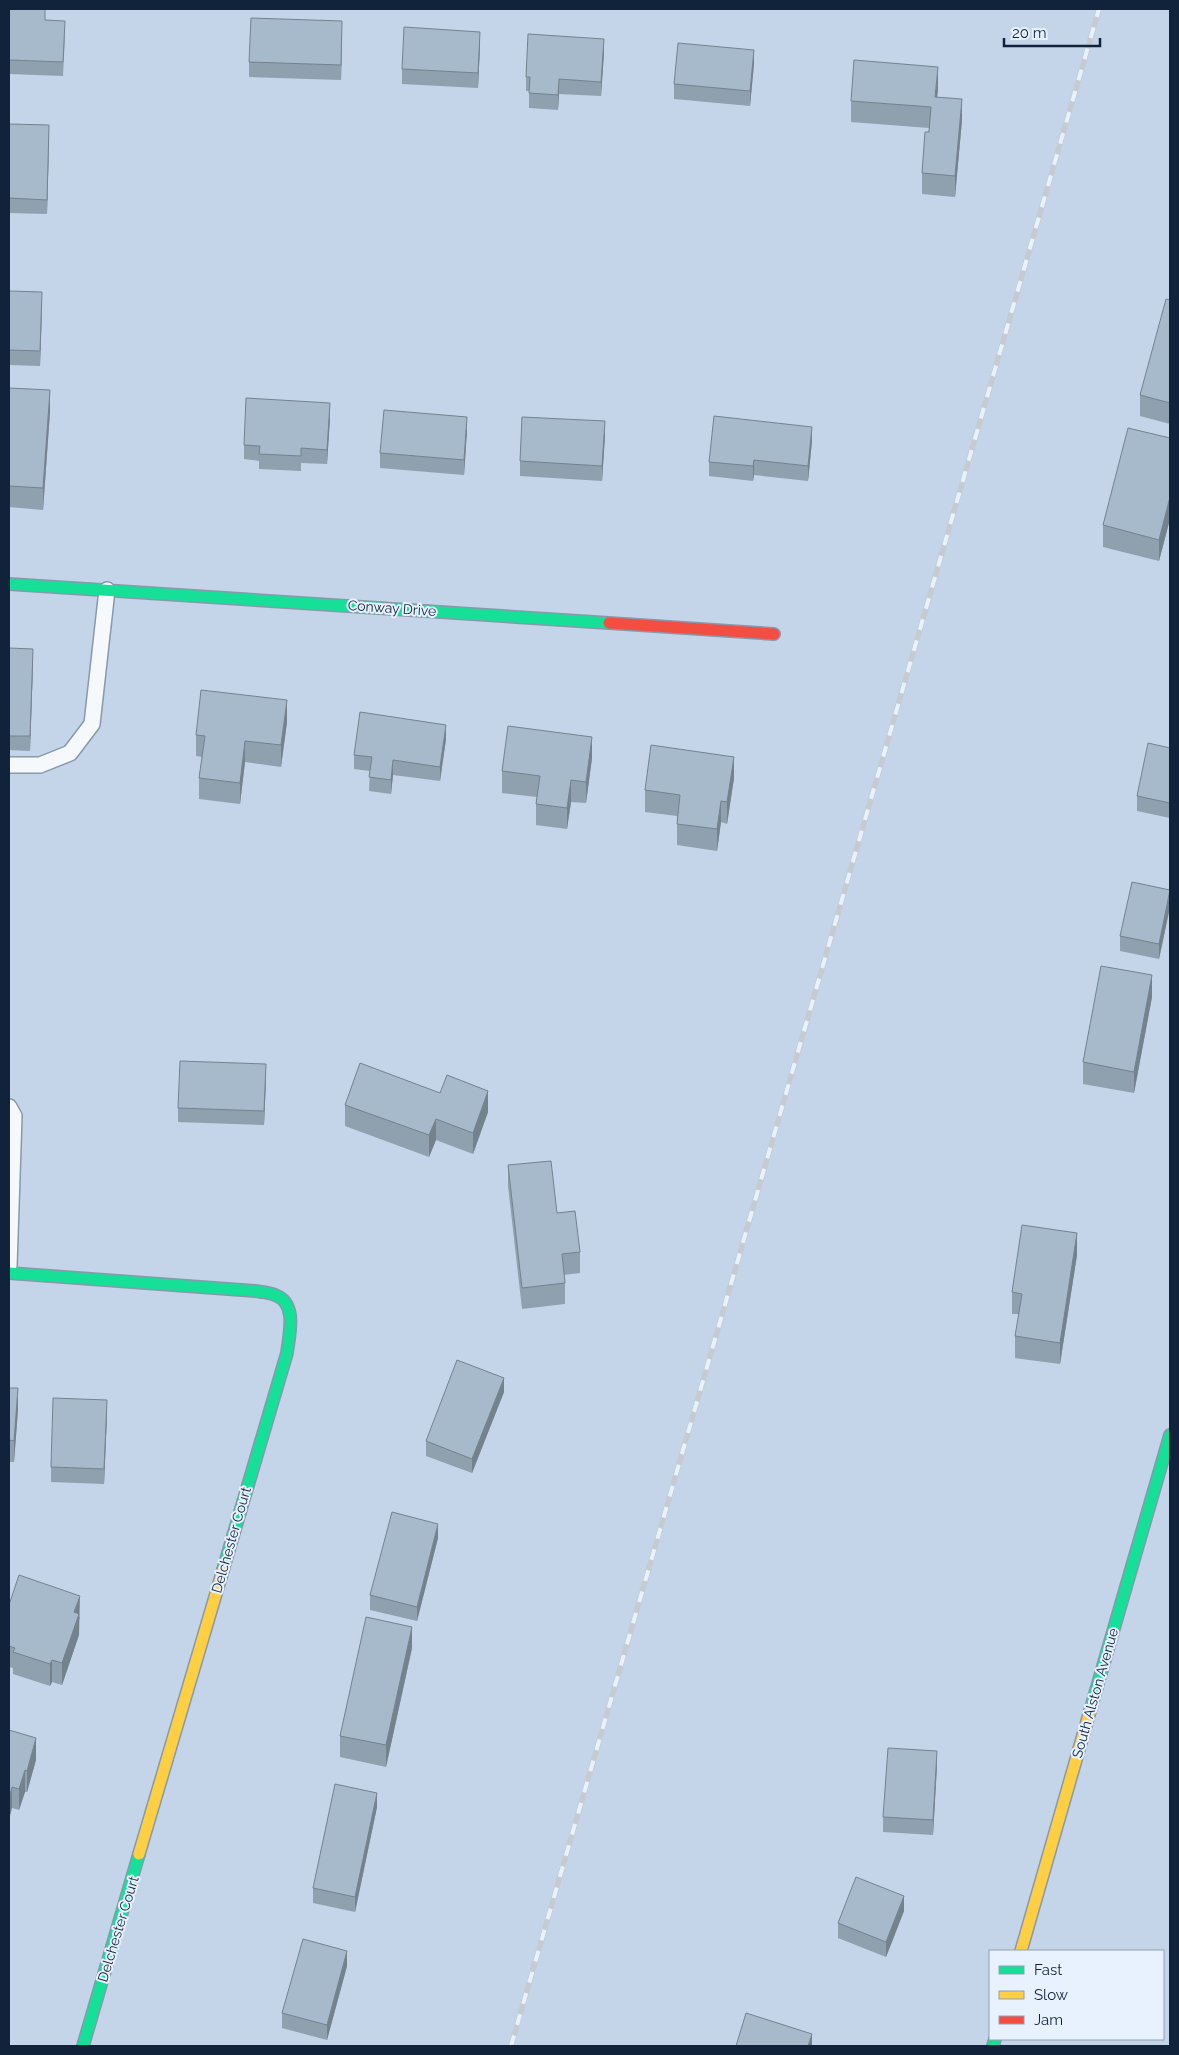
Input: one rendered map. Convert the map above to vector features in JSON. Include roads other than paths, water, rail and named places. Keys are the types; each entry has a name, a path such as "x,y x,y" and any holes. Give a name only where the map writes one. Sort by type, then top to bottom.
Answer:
{"street":[{"name":"Conway Drive","path":"9,584 774,634"},
{"name":"Delchester Court","path":"9,1273 255,1291 277,1295 290,1309 291,1323 287,1353 83,2046"},
{"name":"South Alston Avenue","path":"1021,1950 1170,1435"}],"lane":[{"path":"9,765 40,765 70,753 92,724 108,590"},
{"path":"9,1107 14,1116 9,1266"}],"railway":[{"path":"511,2046 1099,9"}]}
